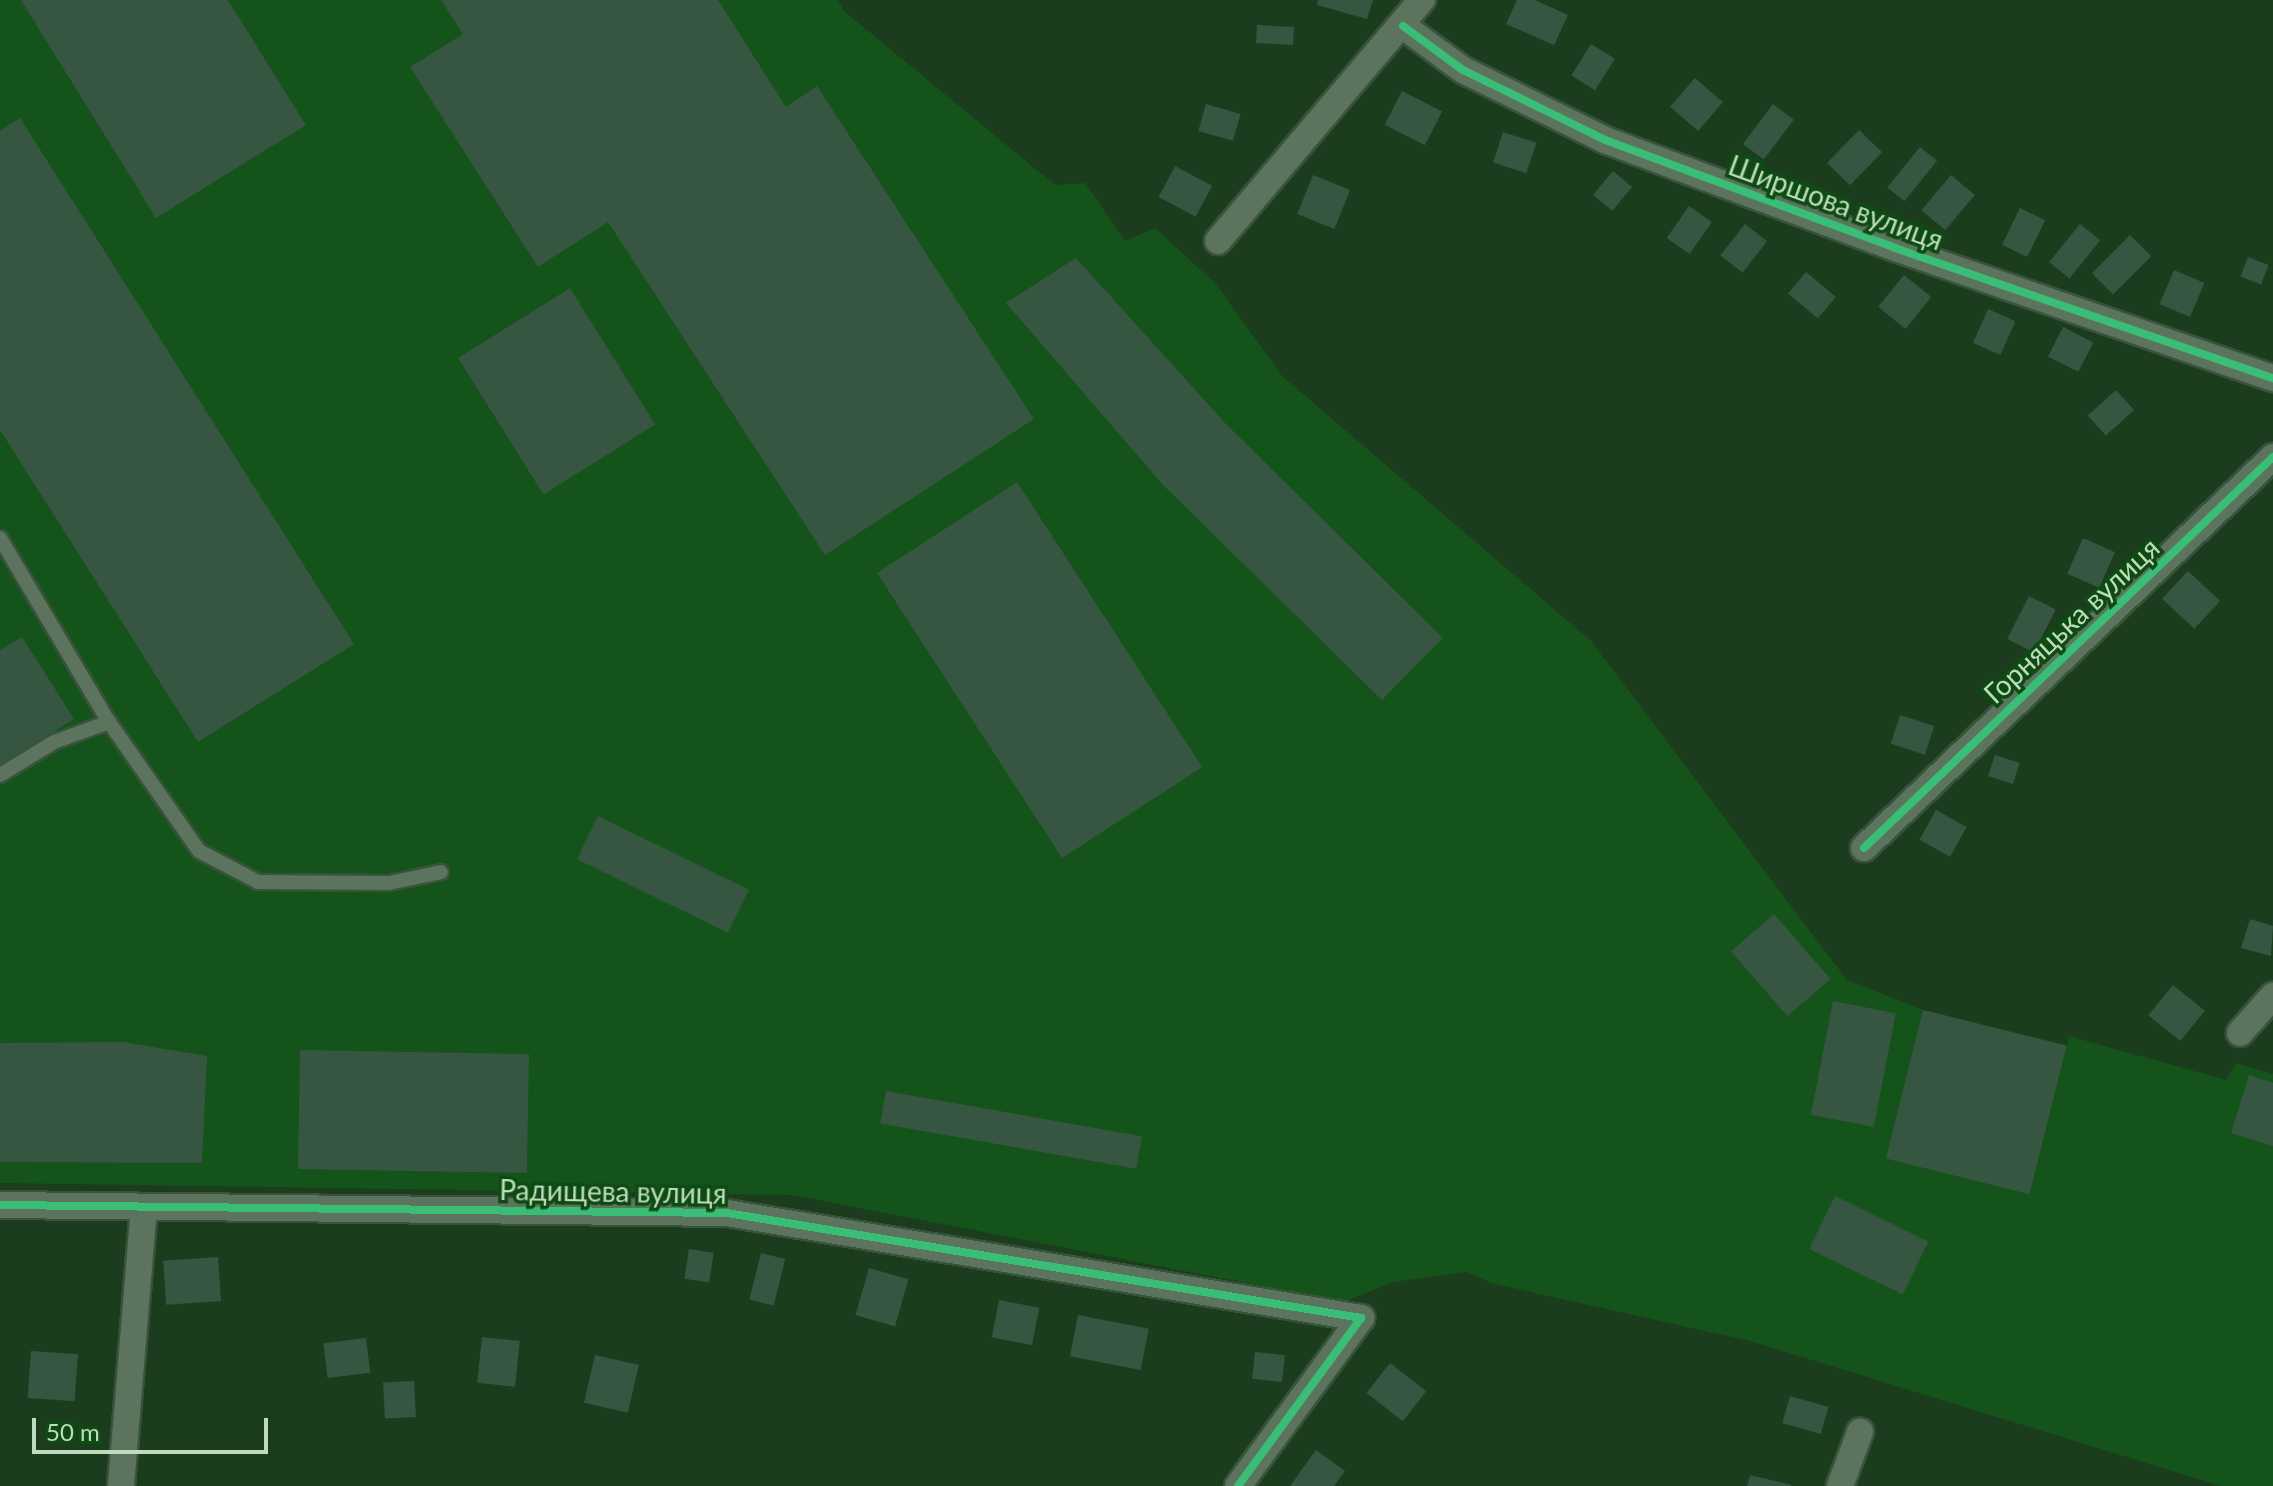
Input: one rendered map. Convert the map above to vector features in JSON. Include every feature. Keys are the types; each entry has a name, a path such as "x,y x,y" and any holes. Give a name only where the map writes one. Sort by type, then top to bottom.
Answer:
{"street":[{"path":"1218,241 1422,0"},
{"name":"Ширшова вулиця","path":"1403,26 1463,70 1605,140 1895,248 2273,378"},
{"name":"Горняцька вулиця","path":"1864,848 2273,457"},
{"path":"2240,1033 2273,996"},
{"name":"Радищева вулиця","path":"0,1205 727,1213 1361,1318 1238,1486"},
{"path":"121,1486 144,1208"},
{"path":"1840,1486 1860,1432"}],"lane":[{"path":"0,538 109,722 199,851 258,882 389,883 441,872"},
{"path":"0,775 54,742 109,722"}],"shaded area":[{"path":"0,0 838,0 844,11 1055,185 1085,183 1125,241 1155,228 1215,283 1282,376 1591,641 1847,980 1923,1010 2067,1045 2069,1036 2226,1080 2236,1063 2273,1074 2273,1486 2221,1486 1750,1341 1491,1283 1467,1272 1393,1282 1344,1302 793,1195 0,1183"}],"building":[{"path":"21,0 228,0 306,125 156,218"},
{"path":"441,0 718,0 786,107 817,86 1034,419 825,555 608,222 538,267 410,67 463,34"},
{"path":"1318,0 1373,0 1367,19 1317,5"},
{"path":"1517,0 1535,0 1568,15 1554,45 1506,24"},
{"path":"1257,25 1294,27 1293,45 1256,43"},
{"path":"1591,44 1615,59 1595,90 1571,75"},
{"path":"1695,78 1723,102 1698,131 1670,107"},
{"path":"1402,91 1442,111 1425,145 1385,125"},
{"path":"1206,104 1241,114 1233,141 1198,131"},
{"path":"1773,104 1794,120 1764,160 1743,144"},
{"path":"20,118 354,644 198,742 0,430 0,131"},
{"path":"1859,130 1882,152 1850,185 1827,163"},
{"path":"1503,132 1536,143 1526,173 1493,162"},
{"path":"1920,147 1937,161 1904,201 1887,187"},
{"path":"1175,166 1212,186 1196,217 1159,197"},
{"path":"1613,171 1632,187 1612,211 1593,195"},
{"path":"1313,175 1350,190 1334,229 1297,214"},
{"path":"1951,175 1975,195 1945,230 1921,210"},
{"path":"1689,206 1712,222 1690,254 1667,238"},
{"path":"2020,208 2045,220 2027,257 2002,245"},
{"path":"1745,224 1767,241 1742,273 1720,256"},
{"path":"2080,224 2100,240 2069,278 2049,262"},
{"path":"2130,235 2151,256 2113,294 2092,273"},
{"path":"2248,257 2269,265 2261,284 2240,277"},
{"path":"1076,258 1226,424 1443,638 1382,700 1164,486 1006,303"},
{"path":"2174,270 2204,283 2190,317 2160,304"},
{"path":"1806,272 1836,297 1818,319 1788,293"},
{"path":"1904,275 1931,297 1905,329 1878,307"},
{"path":"570,288 655,425 543,494 458,358"},
{"path":"1988,309 2015,321 2000,355 1973,343"},
{"path":"2063,327 2093,342 2078,372 2048,356"},
{"path":"2116,390 2134,410 2106,435 2088,415"},
{"path":"1017,482 1202,767 1062,858 877,573"},
{"path":"2083,538 2115,552 2099,588 2067,574"},
{"path":"2188,571 2220,601 2194,629 2162,599"},
{"path":"2029,596 2056,610 2034,652 2007,639"},
{"path":"22,637 74,719 0,765 0,650"},
{"path":"1900,715 1934,726 1925,755 1891,744"},
{"path":"1995,755 2020,763 2013,784 1988,776"},
{"path":"1936,810 1967,827 1950,857 1920,840"},
{"path":"598,816 749,890 728,933 577,859"},
{"path":"1774,914 1830,979 1787,1016 1731,951"},
{"path":"2250,919 2273,926 2271,956 2241,948"},
{"path":"2173,985 2205,1011 2180,1041 2148,1015"},
{"path":"1833,1001 1896,1013 1874,1127 1811,1115"},
{"path":"1923,1010 2067,1046 2030,1194 1886,1158"},
{"path":"123,1042 207,1056 202,1163 0,1162 0,1043"},
{"path":"300,1050 529,1054 527,1173 298,1169"},
{"path":"2249,1075 2273,1083 2273,1146 2231,1133"},
{"path":"886,1091 1142,1136 1136,1169 880,1123"},
{"path":"1835,1196 1928,1242 1903,1295 1809,1249"},
{"path":"689,1249 714,1253 709,1283 684,1279"},
{"path":"761,1253 785,1259 774,1306 749,1300"},
{"path":"218,1257 221,1301 166,1305 163,1261"},
{"path":"869,1268 908,1279 895,1326 855,1315"},
{"path":"999,1300 1039,1308 1032,1345 992,1337"},
{"path":"1078,1315 1149,1329 1141,1370 1070,1356"},
{"path":"482,1337 520,1341 515,1387 477,1383"},
{"path":"366,1338 370,1373 328,1378 323,1343"},
{"path":"31,1351 78,1354 75,1401 28,1398"},
{"path":"1255,1352 1285,1355 1282,1382 1252,1379"},
{"path":"595,1355 639,1365 628,1413 584,1403"},
{"path":"1390,1363 1426,1391 1403,1421 1367,1393"},
{"path":"414,1381 416,1417 385,1419 383,1383"},
{"path":"1790,1396 1828,1407 1821,1434 1782,1423"},
{"path":"1316,1450 1345,1471 1334,1486 1290,1486"},
{"path":"1750,1475 1791,1485 1791,1486 1747,1486"}],"cycle path":[{"path":"1403,26 1463,70 1605,140 1895,248 2273,378"},
{"path":"1864,848 2273,457"},
{"path":"0,1205 727,1213 1361,1318 1238,1486"}]}
